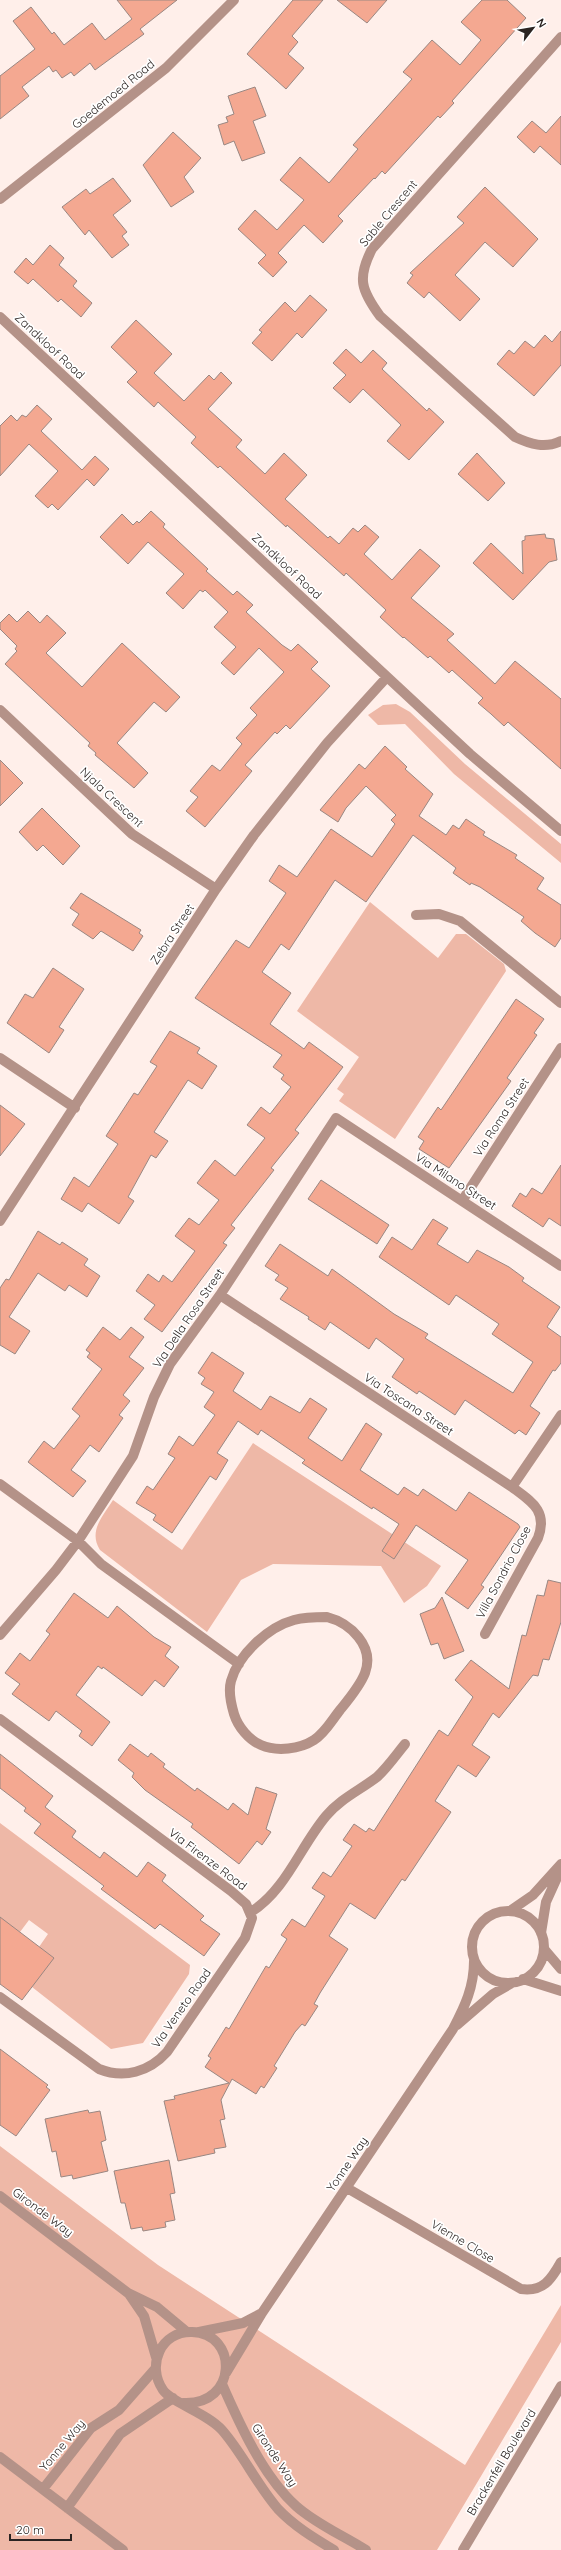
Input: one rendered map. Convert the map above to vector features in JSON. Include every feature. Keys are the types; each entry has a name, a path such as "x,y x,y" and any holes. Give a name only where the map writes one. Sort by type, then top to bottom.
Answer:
{"street":[{"name":"Goedemoed Road","path":"0,199 166,68 234,0"},
{"name":"Sable Crescent","path":"561,37 372,248 363,266 362,284 368,299 380,316 515,437 530,444 542,446 561,441"},
{"name":"Zandkloof Road","path":"0,317 470,754 561,831"},
{"name":"Zebra Street","path":"0,1221 216,890 290,786 327,742 387,677"},
{"name":"Njala Crescent","path":"0,710 132,834 216,890"},
{"path":"416,915 439,914 460,921 561,1003"},
{"name":"Via Roma Street","path":"462,1201 561,1048"},
{"path":"0,1058 75,1108"},
{"name":"Via Milano Street","path":"336,1118 561,1266"},
{"name":"Via Della Rosa Street","path":"78,1541 133,1456 167,1370 220,1295 336,1118"},
{"name":"Via Toscana Street","path":"220,1295 512,1486"},
{"path":"512,1486 561,1415"},
{"path":"0,1484 78,1541 101,1564 239,1664"},
{"name":"Villa Sondrio Close","path":"485,1634 538,1538 542,1523 538,1509 512,1486"},
{"path":"0,1635 56,1570 78,1541"},
{"path":"327,1617 347,1625 361,1640 367,1662 365,1673 358,1685 322,1733 302,1746 284,1749 260,1745 241,1728 236,1717 230,1693 231,1682 239,1664 248,1652 274,1629 295,1619 327,1617"},
{"name":"Via Firenze Road","path":"0,1719 231,1891 251,1912"},
{"path":"251,1912 262,1905 274,1892 326,1816 342,1801 382,1772 405,1744"},
{"path":"510,1911 533,1895 561,1864"},
{"path":"541,1933 531,1920 522,1914 510,1911 498,1912 487,1917 478,1926 473,1937 472,1949 474,1960 480,1970 489,1978 512,1983 523,1979 532,1973 539,1964 544,1949 541,1933 546,1902 561,1869"},
{"name":"Via Veneto Road","path":"0,1997 99,2069 111,2074 122,2074 146,2070 157,2063 167,2052 245,1938 250,1926 251,1912"},
{"path":"544,1949 561,1969"},
{"name":"Yonne Way","path":"226,2373 262,2313 453,2029 470,1997 474,1978 474,1960"},
{"path":"523,1979 561,1991"},
{"name":"Yonne Way","path":"453,2029 493,1994 512,1983"},
{"name":"Vienne Close","path":"347,2188 521,2289 529,2290 545,2285 552,2279 561,2262"},
{"name":"Gironde Way","path":"0,2196 128,2293"},
{"path":"128,2293 157,2306 187,2332"},
{"path":"128,2293 144,2316 156,2357 155,2369 158,2381 164,2391 221,2428 277,2508 305,2532 334,2550"},
{"path":"156,2357 170,2338 187,2332 198,2333 230,2327 262,2313"},
{"path":"184,2403 195,2403 206,2400 216,2394 226,2373 226,2362 222,2350 215,2341 198,2333"},
{"name":"Yonne Way","path":"43,2489 91,2428 119,2410 155,2369"},
{"name":"Gironde Way","path":"222,2384 243,2430 286,2496 308,2514 366,2550"},
{"name":"Brackenfell Boulevard","path":"463,2550 561,2386"},
{"path":"67,2508 120,2434 173,2398"},
{"path":"0,2457 123,2550"}],"shaded area":[{"path":"396,704 410,712 465,764 561,844 561,863 454,774 405,724 378,725 368,715 383,705"},
{"path":"370,902 438,958 456,934 466,934 504,964 506,971 395,1139 339,1101 344,1094 337,1089 359,1057 297,1011"},
{"path":"253,1443 441,1566 427,1586 404,1603 381,1566 273,1564 241,1580 207,1632 100,1550 97,1543 96,1530 101,1518 113,1500 182,1550"},
{"path":"0,1823 190,1965 189,1974 143,2043 111,2049 32,1987 39,1947 48,1934 29,1920 20,1932 0,1923"},
{"path":"0,2146 158,2265 465,2465 561,2305 561,2342 437,2550 0,2550"}],"building":[{"path":"117,0 177,0 140,29 144,34 95,70 90,63 74,76 71,72 62,78 56,70 53,72 49,66 22,87 29,96 0,119 0,76 35,49 13,21 31,7 52,34 54,32 64,45 92,23 105,40 132,19"},
{"path":"293,0 323,0 292,36 298,42 288,54 304,68 286,89 247,54"},
{"path":"337,0 387,0 367,23"},
{"path":"482,0 507,0 526,18 452,101 454,103 440,118 438,116 385,174 382,171 375,179 374,178 338,216 343,221 323,243 304,225 278,253 287,262 273,277 258,263 266,255 238,229 255,210 277,230 304,200 280,180 300,157 329,183 358,149 353,145 412,79 403,72 432,40 460,65 481,40 461,22"},
{"path":"255,87 266,116 253,121 265,153 242,161 234,141 224,145 218,125 228,122 226,117 234,114 228,96"},
{"path":"561,116 561,165 540,146 534,153 517,137 532,121 546,133"},
{"path":"173,132 201,158 184,177 194,192 171,207 143,165"},
{"path":"113,178 131,201 113,215 127,232 122,236 129,245 112,258 89,230 85,235 62,207 86,189 90,194"},
{"path":"485,187 538,239 513,267 485,242 455,275 480,299 460,321 429,292 424,298 407,283 413,275 410,273 464,223 457,217"},
{"path":"50,245 64,258 59,265 77,281 73,286 92,303 81,317 61,299 58,302 33,279 28,284 14,272 26,258 33,265"},
{"path":"310,295 327,310 302,338 297,333 272,361 252,343 262,332 259,330 285,302 295,312"},
{"path":"136,320 172,354 154,373 184,401 209,375 214,380 221,372 232,383 208,409 242,440 236,447 265,474 284,453 307,475 285,499 328,538 330,536 339,544 353,528 358,532 365,525 379,537 364,554 392,580 420,549 440,566 411,598 454,634 447,640 495,684 515,661 561,699 561,769 508,722 504,726 478,703 483,698 452,670 449,673 430,656 428,658 404,637 403,638 380,617 386,610 346,573 344,576 287,525 286,527 220,466 218,468 191,443 196,437 158,402 154,407 127,382 137,372 111,347"},
{"path":"561,331 561,365 534,396 497,364 509,350 514,354 525,341 534,348 545,335 552,342"},
{"path":"346,349 361,363 373,350 387,363 382,369 427,411 429,408 444,422 409,460 387,441 401,425 363,389 350,403 333,388 346,375 333,363"},
{"path":"37,405 52,419 41,431 82,470 95,456 109,469 94,486 87,479 58,510 52,504 48,508 35,496 58,471 29,444 0,476 0,426 11,415 17,421 22,415 26,417"},
{"path":"477,453 505,483 488,501 458,474"},
{"path":"151,511 165,524 163,527 208,569 206,571 233,595 237,591 253,605 246,612 282,645 291,651 298,644 318,662 311,669 330,686 290,729 286,725 277,734 275,732 245,765 252,771 205,827 186,811 198,797 190,791 212,765 220,771 242,744 236,738 257,715 250,708 284,672 259,648 234,675 221,663 236,647 214,627 228,612 205,590 203,592 200,590 183,609 166,593 184,574 148,542 128,564 100,537 122,514 133,525 137,521 139,523"},
{"path":"545,534 546,538 554,539 557,560 549,562 513,600 473,563 491,543 523,574 522,541 525,540 525,536"},
{"path":"28,611 40,623 47,615 66,633 46,653 82,687 122,643 180,697 166,712 154,702 117,743 148,773 134,788 95,755 96,753 88,746 90,743 5,664 17,651 15,649 17,646 0,629 0,623 9,614 17,622"},
{"path":"385,746 407,767 405,769 433,794 419,816 446,835 453,825 459,829 466,819 485,832 483,835 517,855 515,858 544,878 537,889 561,905 561,938 555,947 521,921 524,917 480,887 471,883 470,885 453,873 456,868 413,835 366,902 335,880 289,950 281,944 262,972 291,993 270,1024 304,1049 309,1042 343,1067 295,1130 299,1133 271,1168 274,1170 231,1225 235,1228 223,1243 227,1245 162,1332 144,1319 155,1305 136,1291 148,1274 159,1282 163,1275 172,1282 195,1251 175,1236 189,1218 199,1225 219,1200 197,1183 215,1160 235,1176 265,1138 247,1125 261,1107 270,1114 291,1087 281,1079 284,1075 273,1067 282,1055 195,998 236,940 249,948 286,893 269,881 279,865 297,877 331,829 372,857 395,824 391,820 396,815 366,786 346,808 338,822 320,810 359,764 365,769"},
{"path":"0,760 23,783 0,806"},
{"path":"42,808 80,846 63,865 43,845 37,851 19,832"},
{"path":"81,893 141,930 139,933 143,936 133,951 101,931 93,939 72,925 79,914 70,908"},
{"path":"53,968 84,989 59,1027 64,1030 49,1053 7,1023 25,994 33,998"},
{"path":"516,999 544,1019 534,1033 537,1035 507,1078 511,1081 449,1168 419,1149 424,1141 418,1137 438,1107 441,1110"},
{"path":"170,1031 200,1048 197,1053 217,1066 202,1089 188,1080 154,1132 168,1141 156,1158 151,1155 128,1197 134,1201 119,1224 88,1203 82,1212 61,1199 74,1177 89,1187 118,1144 106,1136 134,1093 138,1095 157,1066 150,1062"},
{"path":"0,1105 25,1124 0,1156"},
{"path":"561,1165 561,1226 549,1218 543,1227 512,1206 520,1193 526,1197 532,1188 542,1194"},
{"path":"321,1180 389,1225 377,1244 308,1199"},
{"path":"433,1219 448,1228 437,1244 468,1263 477,1250 509,1267 524,1278 522,1281 560,1307 547,1327 561,1337 561,1363 555,1371 553,1370 530,1406 540,1413 526,1435 519,1430 515,1434 465,1400 455,1415 419,1391 417,1394 392,1377 404,1359 376,1338 369,1349 330,1322 325,1330 308,1319 309,1317 280,1299 288,1288 275,1280 279,1275 265,1266 280,1244 328,1276 332,1269 394,1314 428,1334 425,1338 513,1393 533,1362 492,1334 499,1324 456,1295 449,1305 379,1257 392,1237 412,1250"},
{"path":"38,1231 60,1245 62,1242 88,1259 84,1265 100,1276 87,1297 69,1285 65,1291 38,1273 9,1317 30,1331 15,1354 0,1345 0,1288 6,1279 9,1280"},
{"path":"103,1327 120,1340 131,1327 144,1337 129,1357 144,1368 123,1395 130,1401 119,1415 123,1418 99,1452 90,1445 71,1470 86,1481 73,1497 28,1462 44,1441 54,1449 80,1416 72,1409 102,1369 87,1357 90,1353 86,1350"},
{"path":"212,1352 244,1373 233,1391 261,1410 270,1396 300,1413 310,1398 327,1409 308,1438 342,1461 366,1423 382,1434 360,1470 398,1495 404,1487 418,1496 423,1489 456,1511 469,1492 518,1524 520,1527 481,1585 484,1587 468,1609 445,1593 468,1560 416,1525 394,1559 382,1551 399,1524 373,1507 372,1509 302,1463 305,1460 261,1430 258,1435 238,1421 217,1453 228,1460 216,1480 210,1476 172,1533 153,1520 156,1515 136,1503 147,1486 153,1490 175,1458 168,1454 179,1436 193,1446 215,1415 204,1407 214,1392 201,1384 205,1378 198,1373"},
{"path":"548,1580 561,1583 561,1622 549,1660 543,1659 538,1676 533,1675 499,1718 493,1713 472,1745 490,1757 476,1777 458,1765 435,1801 451,1812 405,1881 402,1879 375,1919 350,1903 329,1936 348,1949 320,1993 314,2004 318,2006 305,2026 302,2024 295,2032 274,2066 277,2068 264,2088 261,2086 256,2094 232,2079 221,2100 225,2119 220,2120 226,2147 214,2149 215,2153 178,2161 164,2101 175,2099 174,2096 229,2083 205,2067 211,2058 208,2056 226,2027 229,2029 266,1966 269,1968 287,1939 281,1935 292,1919 305,1927 325,1896 312,1888 323,1872 331,1877 352,1846 343,1840 354,1824 366,1832 369,1828 374,1831 439,1730 448,1736 473,1697 455,1680 471,1660 509,1689 522,1635 526,1636 537,1595 544,1596"},
{"path":"74,1593 108,1618 117,1606 154,1637 171,1647 165,1656 179,1667 164,1687 155,1680 142,1696 103,1667 102,1669 98,1666 76,1695 110,1722 92,1746 79,1736 82,1731 56,1711 49,1721 12,1694 20,1684 5,1673 20,1653 30,1661 50,1634 46,1631"},
{"path":"442,1597 464,1651 444,1659 438,1643 431,1645 420,1614 435,1608"},
{"path":"130,1744 148,1757 151,1753 165,1764 163,1767 195,1791 197,1788 228,1810 233,1803 248,1815 256,1787 277,1794 266,1829 271,1832 262,1845 257,1841 239,1864 191,1827 193,1824 145,1790 132,1777 134,1773 118,1760"},
{"path":"0,1754 53,1796 45,1807 76,1831 72,1837 100,1858 104,1852 137,1877 148,1862 166,1875 162,1881 204,1916 200,1920 220,1934 204,1956 160,1924 155,1929 101,1889 104,1886 34,1833 41,1824 24,1811 26,1808 0,1788"},
{"path":"0,1917 54,1958 22,2000 0,1984"},
{"path":"0,2049 48,2085 46,2087 50,2090 16,2136 0,2125"},
{"path":"88,2110 89,2113 100,2111 106,2140 101,2142 108,2171 73,2179 72,2175 61,2177 56,2151 52,2152 45,2119"},
{"path":"169,2160 175,2193 170,2194 175,2220 165,2222 166,2227 143,2231 142,2227 131,2229 125,2203 121,2203 114,2171"}]}
